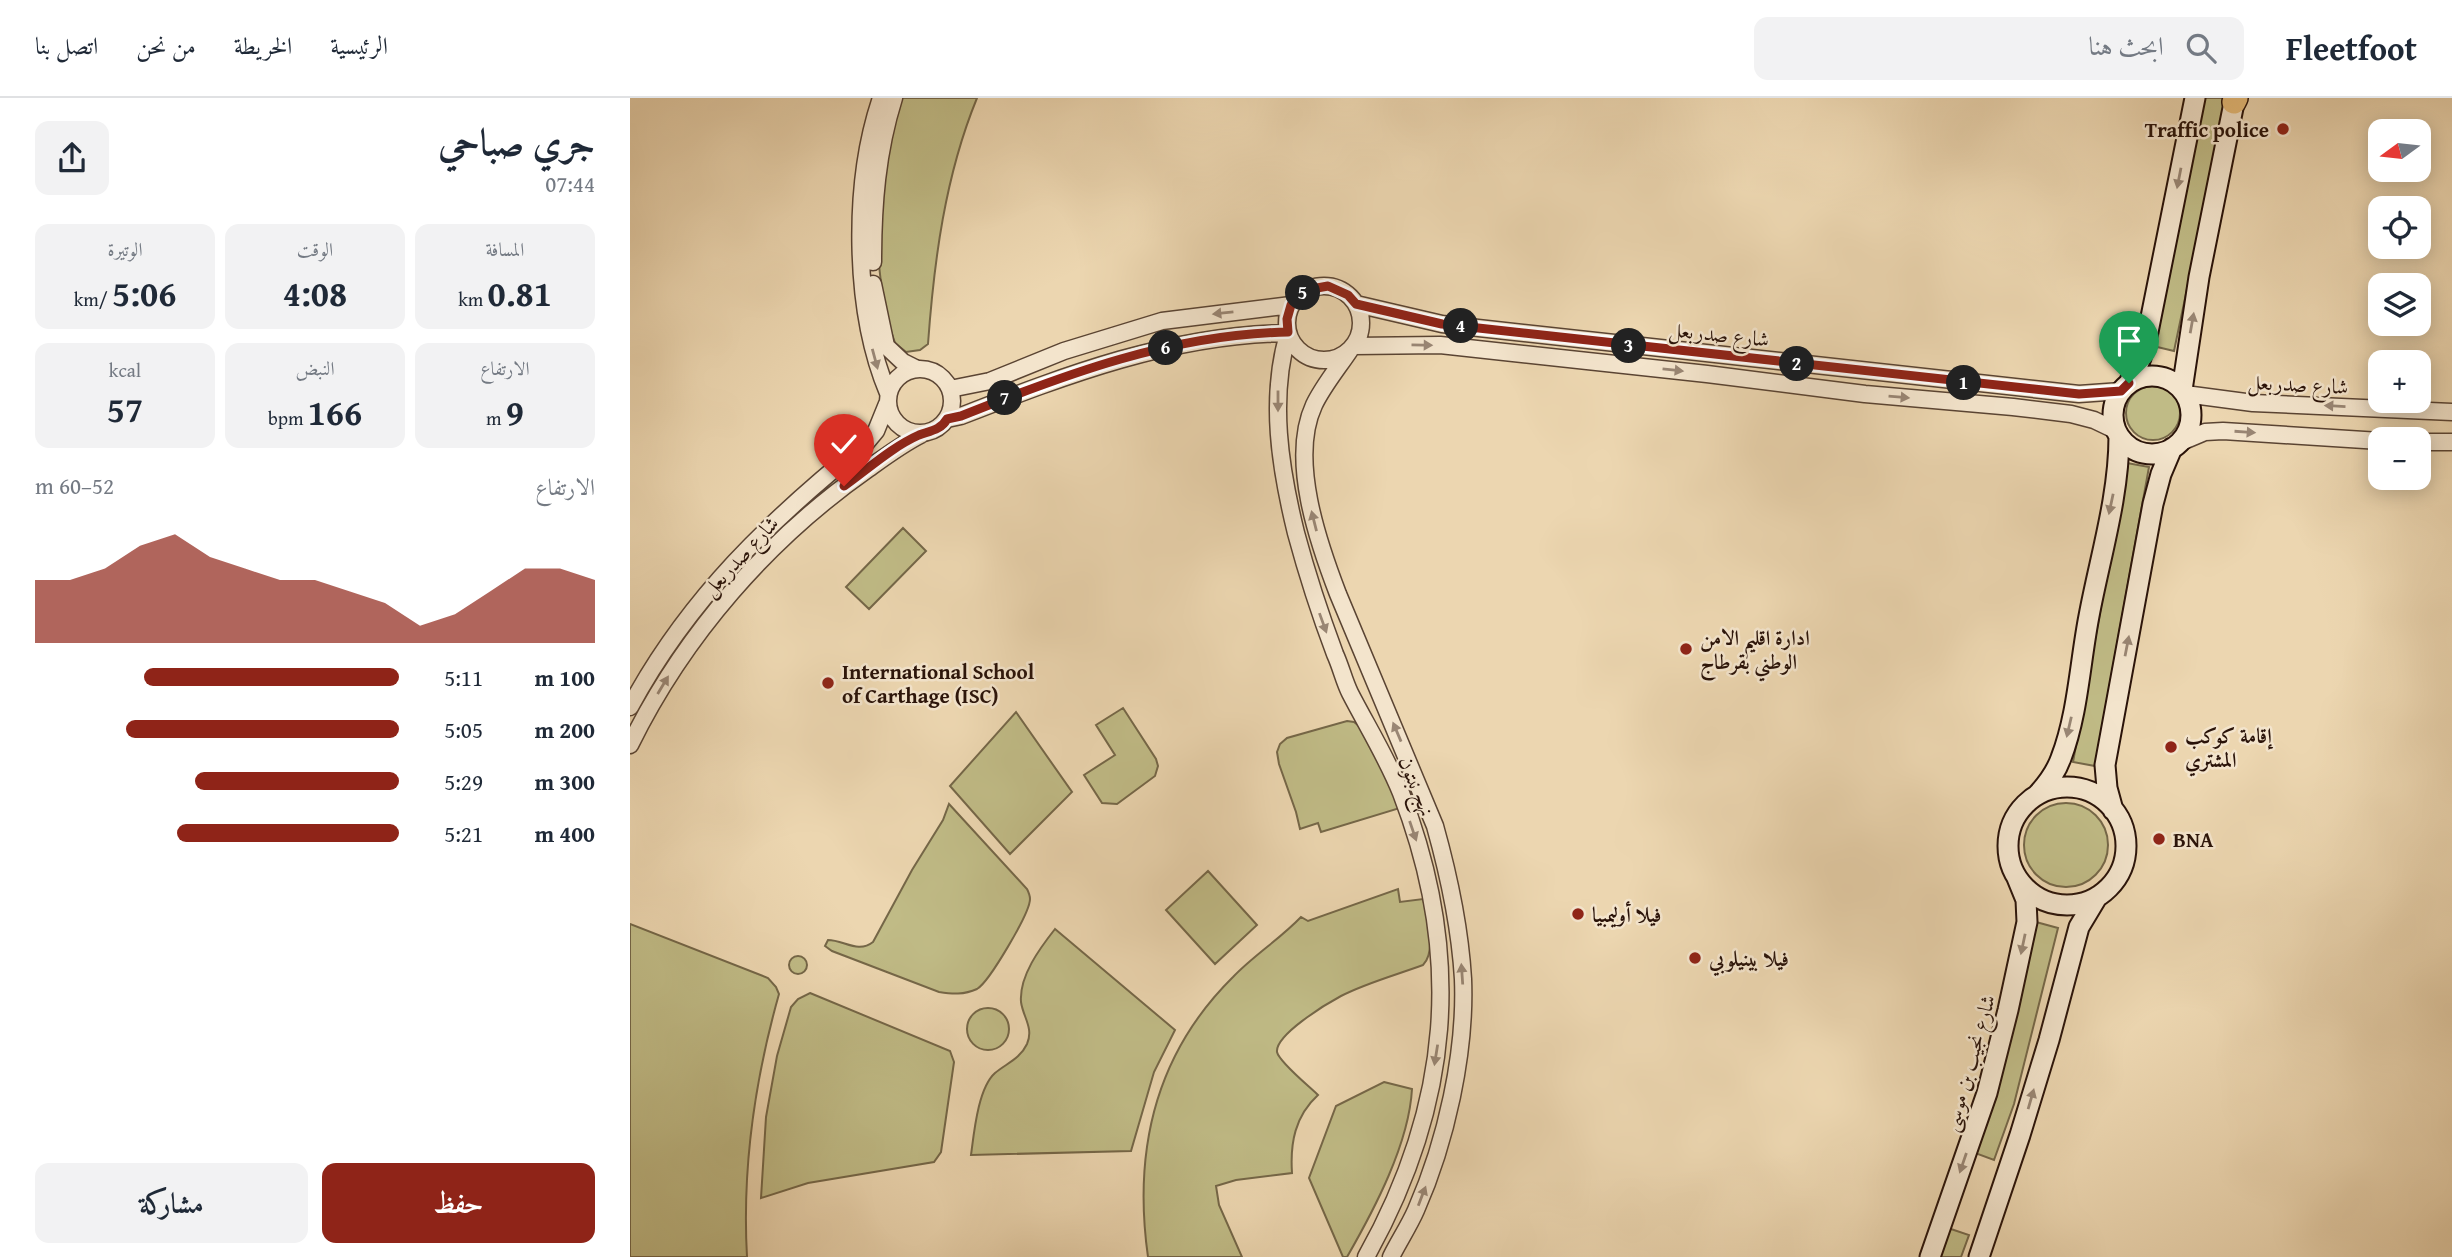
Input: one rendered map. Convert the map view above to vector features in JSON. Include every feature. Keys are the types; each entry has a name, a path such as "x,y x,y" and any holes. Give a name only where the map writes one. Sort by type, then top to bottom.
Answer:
{"main road":[{"path":"2125,387 2143,377 2157,376 2171,380 2184,392 2190,406 2191,419 2187,432 2176,445 2161,474 2153,504 2105,765 2106,788 2113,810 2121,823 2125,838 2125,856 2119,873 2108,888 2083,903 2068,906 2039,898 2026,890 2017,878 2008,853 2011,826 2026,803 2038,794 2053,776 2062,756 2116,483 2118,434 2113,410 2125,387 2141,358 2148,332 2195,98"},
{"path":"2184,392 2199,277 2235,99"},
{"path":"2118,434 2130,447 2143,453 2158,453 2176,445"},
{"path":"2038,794 2058,788 2078,788 2097,796 2113,810"},
{"name":"شارع نجيب بن موسى","path":"1930,1257 1987,1093 2008,1010 2027,922 2026,900 2017,878"},
{"path":"1979,1257 2017,1147 2079,927 2096,897"}],"street":[{"path":"881,98 869,144 862,210 863,290 872,346 895,422 902,429 922,434 932,432 944,424 952,399 950,389 937,374 923,368 898,376 888,398"},
{"path":"894,98 878,162 874,200 873,284 886,346 903,362 917,369"},
{"path":"1328,286 1348,295 1356,304 1361,325 1352,348 1337,358 1322,360 1307,357 1296,347 1288,333 1287,319 1291,305 1306,290 1328,286"},
{"name":"شارع صدربعل","path":"1356,304 1442,324 1562,339 2079,394 2125,387"},
{"path":"950,389 990,381 1064,351 1162,321 1291,305"},
{"path":"947,419 1102,363 1200,340 1259,333 1288,333"},
{"name":"نهج نبتون","path":"1288,333 1279,369 1277,391 1280,443 1290,506 1322,621 1349,692 1400,791 1409,817 1422,857 1439,952 1440,1026 1423,1124 1411,1164 1395,1202 1366,1257"},
{"name":"شارع صدربعل","path":"1352,348 1440,345 1866,394 2013,407 2071,414 2106,424 2118,434"},
{"name":"نهج نبتون","path":"1352,348 1314,405 1310,418 1305,455 1310,498 1329,571 1435,827 1449,883 1463,980 1462,1029 1441,1136 1416,1212 1391,1257"},
{"name":"شارع صدربعل","path":"2184,392 2253,403 2452,412"},
{"name":"شارع صدربعل","path":"630,707 652,667 693,611 775,519 866,443 876,431 888,398"},
{"path":"2176,445 2205,432 2223,430 2368,440"},
{"name":"شارع صدربعل","path":"630,745 674,667 700,630 751,571 815,509 894,450 922,434"},
{"path":"2431,442 2452,442"}],"shaded area":[{"path":"897,98 977,98 949,188 934,282 928,344 920,350 906,352 895,343 884,310 879,265 881,158"},
{"path":"2205,98 2227,98 2174,351 2153,346"},
{"path":"2153,386 2172,394 2180,413 2172,432 2153,440 2134,432 2126,413 2134,394"},
{"path":"2127,463 2149,467 2095,766 2073,762"},
{"path":"903,528 926,551 869,609 846,587"},
{"path":"1123,708 1158,766 1155,776 1117,804 1102,803 1084,775 1115,755 1096,725"},
{"path":"1016,712 1072,792 1010,854 950,786"},
{"path":"1347,721 1354,722 1364,730 1400,808 1321,832 1318,823 1300,829 1279,764 1277,752 1280,744 1287,738"},
{"path":"2066,803 2082,806 2096,815 2105,829 2108,845 2105,861 2096,875 2082,884 2066,887 2050,884 2036,875 2027,861 2024,845 2027,829 2036,815 2050,806"},
{"path":"949,804 1027,889 1030,899 1016,932 983,984 977,989 958,994 939,992 825,946 828,940 856,947 873,942 943,820"},
{"path":"1208,871 1257,925 1215,964 1166,910"},
{"path":"1398,889 1400,902 1423,899 1430,933 1427,959 1423,965 1361,987 1334,1000 1292,1029 1279,1045 1277,1052 1283,1062 1318,1095 1299,1121 1293,1141 1292,1173 1236,1180 1216,1186 1219,1205 1242,1257 1148,1257 1144,1179 1156,1106 1168,1071 1185,1038 1206,1007 1233,977 1301,917 1308,921"},
{"path":"2036,922 2058,928 2014,1104 1994,1160 1975,1153 1996,1098"},
{"path":"630,924 768,978 779,994 763,1059 752,1124 747,1191 747,1257 630,1257"},
{"path":"1055,929 1175,1030 1154,1072 1131,1151 971,1155 984,1089 995,1073 1017,1057 1027,1044 1029,1028 1021,1002 1023,982 1037,954"},
{"path":"794,956 802,956 807,965 805,972 794,974 789,969 789,961"},
{"path":"810,993 950,1051 954,1062 941,1152 934,1162 808,1183 761,1198 766,1117 777,1056 791,1007 798,999"},
{"path":"988,1008 1003,1014 1009,1029 1003,1044 988,1050 973,1044 967,1029 973,1014"},
{"path":"1384,1082 1412,1089 1404,1132 1379,1198 1347,1257 1343,1257 1309,1178 1336,1106"},
{"path":"1948,1228 1969,1235 1961,1257 1938,1257"}],"place":[{"name":"Traffic police","path":"2283,129"},
{"name":"ادارة اقليم الامن الوطني بقرطاج","path":"1686,649"},
{"name":"International School of Carthage (ISC)","path":"828,683"},
{"name":"إقامة كوكب المشتري","path":"2171,747"},
{"name":"BNA","path":"2159,839"},
{"name":"فيلا أوليمبيا","path":"1578,914"},
{"name":"فيلا بينيلوبي","path":"1695,958"}],"route":[{"path":"844,486 894,450 922,434 932,432 947,419 1058,378 1102,363 1200,340 1288,332 1287,319 1291,305 1297,297 1306,290 1328,286 1339,289 1356,304 1406,317 1562,339 2079,394 2121,391 2129,383"}]}
